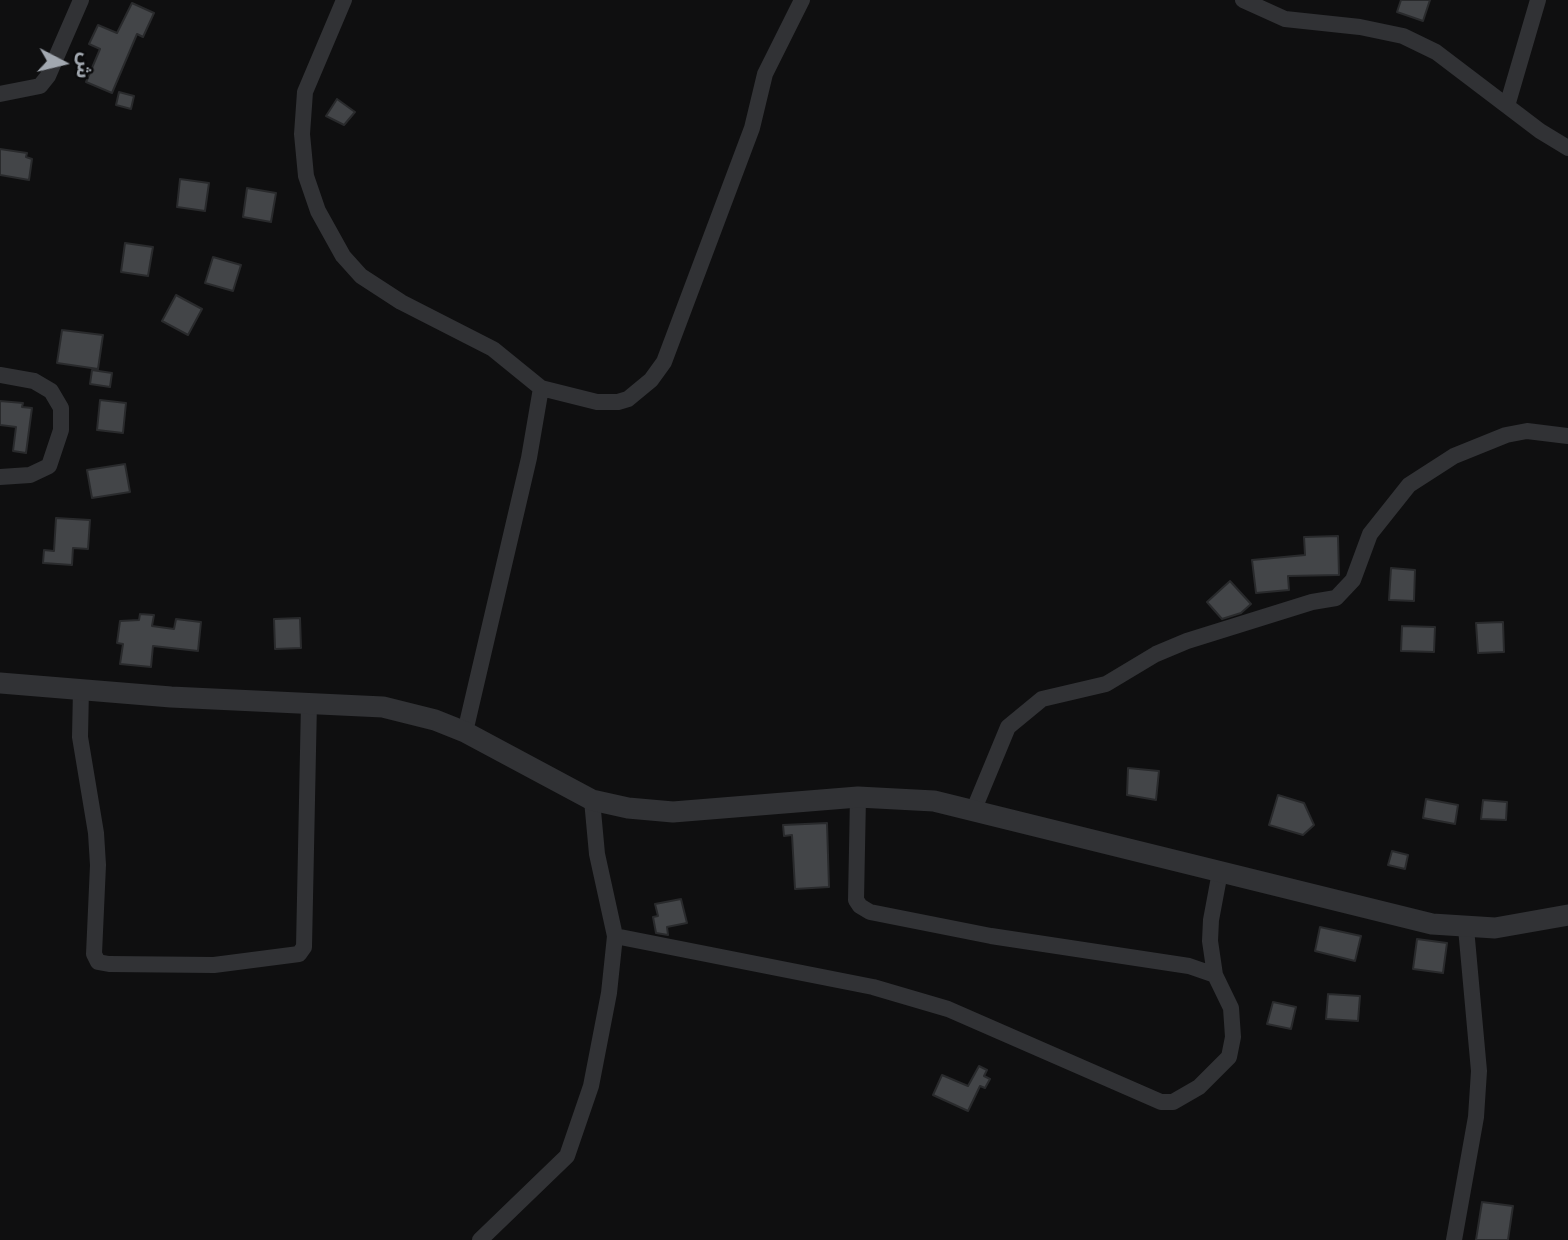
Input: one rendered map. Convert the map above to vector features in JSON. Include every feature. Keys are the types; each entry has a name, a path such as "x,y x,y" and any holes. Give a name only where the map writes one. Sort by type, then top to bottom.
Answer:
{"street":[{"path":"0,94 40,86 48,76 81,0"},
{"path":"344,0 305,92 302,134 306,176 318,211 343,256 361,276 401,302 494,349 541,388 597,402 628,399 651,380 664,362 748,140 765,74 802,0"},
{"path":"1242,0 1285,19 1360,27 1403,36 1436,52 1568,148"},
{"path":"1507,106 1538,0"},
{"path":"0,375 34,381 51,391 61,408 61,430 49,466 30,475 0,477"},
{"path":"465,732 528,458 541,388"},
{"path":"974,809 1008,727 1042,699 1106,684 1156,654 1187,641 1312,602 1336,598 1353,580 1370,534 1409,485 1454,456 1506,435 1527,431 1568,436"},
{"path":"0,683 171,697 383,707 435,720 465,732 592,800 628,808 673,812 858,797 900,797 974,809 1432,924 1466,928 1533,924 1568,915"},
{"path":"81,689 80,737 96,833 94,954 98,962 109,964 214,965 299,954 303,947 309,702"},
{"path":"858,797 856,900 870,912 991,936 1189,966 1215,975"},
{"path":"480,1240 567,1156 591,1086 609,993 615,936 597,854 592,800"},
{"path":"615,936 873,988 948,1009 1161,1102 1173,1102 1188,1096 1229,1057 1233,1037 1231,1008 1215,975 1211,920 1220,872"},
{"path":"1454,1240 1476,1117 1479,1071 1466,928"}],"building":[{"path":"1401,0 1430,0 1423,21 1397,12"},
{"path":"132,3 154,13 143,37 137,34 112,93 86,82 100,49 89,44 98,25 117,33"},
{"path":"119,92 134,96 131,109 116,105"},
{"path":"337,99 355,112 344,125 326,116"},
{"path":"0,149 27,153 26,157 32,159 29,180 0,175"},
{"path":"180,179 209,183 205,211 177,207"},
{"path":"247,188 276,193 271,222 243,217"},
{"path":"125,243 153,247 148,276 121,272"},
{"path":"213,257 241,265 233,291 205,283"},
{"path":"176,295 202,309 188,335 162,321"},
{"path":"62,330 103,335 98,369 57,363"},
{"path":"92,370 112,373 110,387 90,384"},
{"path":"100,400 126,403 123,433 97,430"},
{"path":"0,401 23,403 22,407 32,408 26,453 13,451 16,427 0,425"},
{"path":"125,464 130,492 92,498 87,470"},
{"path":"56,518 90,520 88,549 73,548 72,565 43,563 44,550 54,551"},
{"path":"1338,536 1339,575 1288,576 1289,590 1256,593 1252,560 1305,555 1304,537"},
{"path":"1391,568 1415,570 1414,601 1389,600"},
{"path":"1230,581 1251,604 1241,613 1222,619 1207,602"},
{"path":"140,614 154,615 152,626 174,629 176,619 201,622 198,651 153,646 151,667 120,664 123,644 117,643 120,621 139,620"},
{"path":"300,618 301,648 275,649 274,619"},
{"path":"1503,622 1504,652 1478,653 1476,623"},
{"path":"1402,626 1435,627 1434,652 1401,651"},
{"path":"1128,768 1159,771 1156,800 1127,795"},
{"path":"1278,795 1304,803 1314,825 1303,835 1269,825"},
{"path":"1426,799 1458,805 1455,824 1423,818"},
{"path":"1483,800 1507,802 1506,820 1481,819"},
{"path":"827,823 829,887 795,889 792,835 784,836 783,825"},
{"path":"1392,851 1408,855 1405,869 1388,865"},
{"path":"681,899 687,923 667,927 668,935 656,933 653,917 658,916 655,904"},
{"path":"1320,927 1361,936 1355,961 1315,951"},
{"path":"1417,939 1447,943 1443,973 1413,969"},
{"path":"1328,994 1360,996 1358,1021 1326,1019"},
{"path":"1273,1002 1296,1007 1291,1029 1267,1024"},
{"path":"979,1066 987,1070 984,1076 990,1079 985,1088 980,1086 968,1111 933,1095 942,1075 968,1086"},
{"path":"1482,1202 1513,1206 1508,1240 1476,1240"}]}
